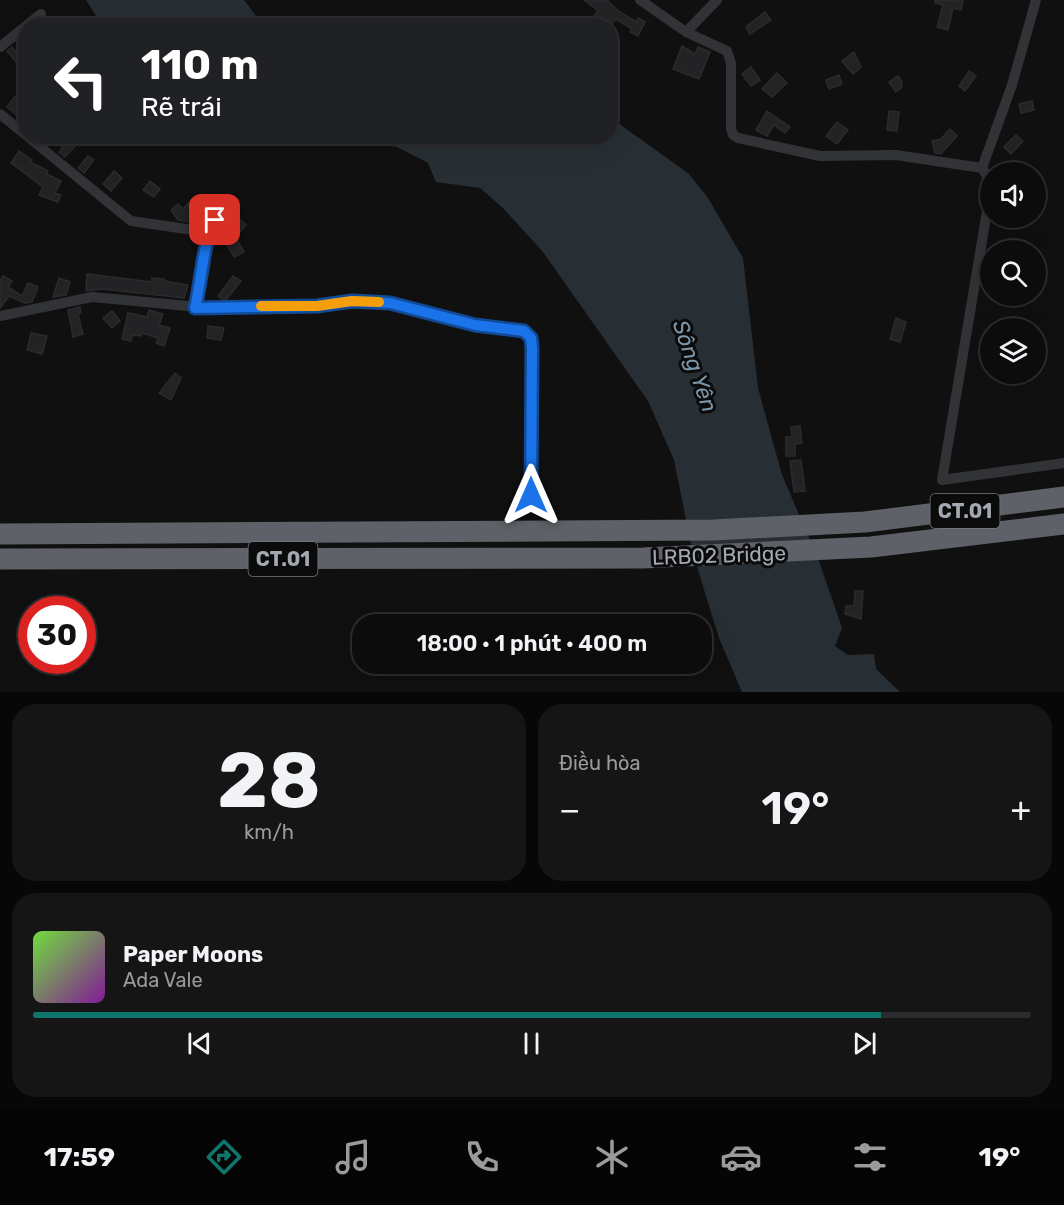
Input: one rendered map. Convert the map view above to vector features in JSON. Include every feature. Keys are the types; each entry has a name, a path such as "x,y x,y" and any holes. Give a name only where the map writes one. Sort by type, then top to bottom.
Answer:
{"highway":[{"name":"LRB02 Bridge","path":"0,534 712,530 866,522 1064,497"},
{"name":"LRB02 Bridge","path":"0,559 643,558 871,548 1064,524"}],"street":[{"path":"640,0 686,32 727,51 731,63 731,129 733,135 738,138 820,156 896,155 980,168"},
{"path":"686,32 717,0"},
{"path":"984,162 1018,66 1036,0"},
{"path":"36,18 41,14"},
{"path":"0,47 18,33"},
{"path":"0,114 18,129"},
{"path":"36,144 130,221 193,230 208,235"},
{"path":"195,308 204,268 208,235 223,206"},
{"path":"984,228 942,480 1064,463"},
{"path":"0,316 92,297 195,308 317,306 370,301 411,307 475,325 524,331 531,338 532,348 531,495"}],"water":[{"path":"86,0 244,0 258,18 98,18"},
{"name":"Sông Yên","path":"618,123 689,174 708,198 743,258 758,388 782,475 819,561 842,628 835,646 848,655 874,654 876,669 900,692 742,692 719,638 693,554 674,460 648,401 543,252 503,208 480,188 436,182 428,163 397,147 377,144 618,144"}],"building":[{"path":"584,0 607,0 617,10 636,22 638,18 645,22 638,36 630,32 632,29 618,18 594,18 598,11"},
{"path":"935,0 963,1 961,10 953,8 948,30 937,27 943,5 935,3"},
{"path":"765,12 771,20 750,34 746,27"},
{"path":"682,46 695,54 698,47 710,52 699,79 673,69"},
{"path":"12,47 18,54 18,64 7,51"},
{"path":"854,52 861,67 853,74 842,61"},
{"path":"751,67 760,80 751,86 742,74"},
{"path":"969,71 976,76 965,91 959,86"},
{"path":"777,73 787,83 772,97 762,89"},
{"path":"839,75 842,84 829,89 826,80"},
{"path":"898,76 902,82 901,88 896,92 889,82"},
{"path":"15,96 18,98 18,116 7,107"},
{"path":"1032,101 1034,110 1021,113 1019,104"},
{"path":"767,111 790,127 785,133 774,125 767,136 756,130"},
{"path":"889,111 899,112 897,131 887,130"},
{"path":"837,122 848,130 837,144 826,136"},
{"path":"950,129 957,136 941,154 935,153 932,141 941,139"},
{"path":"1016,135 1023,141 1011,154 1004,147"},
{"path":"64,144 77,144 65,157 59,152"},
{"path":"19,151 32,160 30,162 61,181 55,193 61,195 58,202 39,195 43,187 11,163"},
{"path":"88,156 94,160 84,173 78,168"},
{"path":"114,171 122,178 111,191 103,184"},
{"path":"150,181 160,189 154,197 143,190"},
{"path":"192,199 202,212 190,222 178,220 171,210 178,204 183,209"},
{"path":"234,214 246,225 236,236 224,225"},
{"path":"236,238 244,252 234,257 226,243"},
{"path":"87,274 152,282 152,278 164,279 164,281 188,285 184,298 102,289 86,291"},
{"path":"3,276 12,281 8,287 22,296 28,283 38,287 32,302 25,303 9,296 0,308 0,281"},
{"path":"233,276 241,281 225,301 218,296"},
{"path":"59,278 70,282 66,295 53,297"},
{"path":"80,307 81,313 78,314 83,334 73,337 68,310"},
{"path":"149,310 163,314 159,325 170,328 164,346 156,343 158,338 142,333 141,336 132,335 131,341 122,339 128,313 147,317"},
{"path":"112,311 120,321 112,328 103,318"},
{"path":"896,318 906,322 900,342 890,339"},
{"path":"208,326 224,328 221,340 207,338"},
{"path":"31,333 47,336 42,354 27,350"},
{"path":"175,373 181,378 171,400 159,393"},
{"path":"800,426 802,443 795,444 795,456 786,456 786,437 792,437 791,427"},
{"path":"801,460 805,491 794,492 790,461"},
{"path":"855,591 863,591 861,619 845,614 846,606 854,606"}],"slow traffic":[{"path":"261,306 328,306 352,301 379,302"}],"route":[{"path":"215,220 208,235 204,268 195,308 328,306 352,301 370,301 411,307 475,325 524,331 531,338 532,348 531,495"}]}
